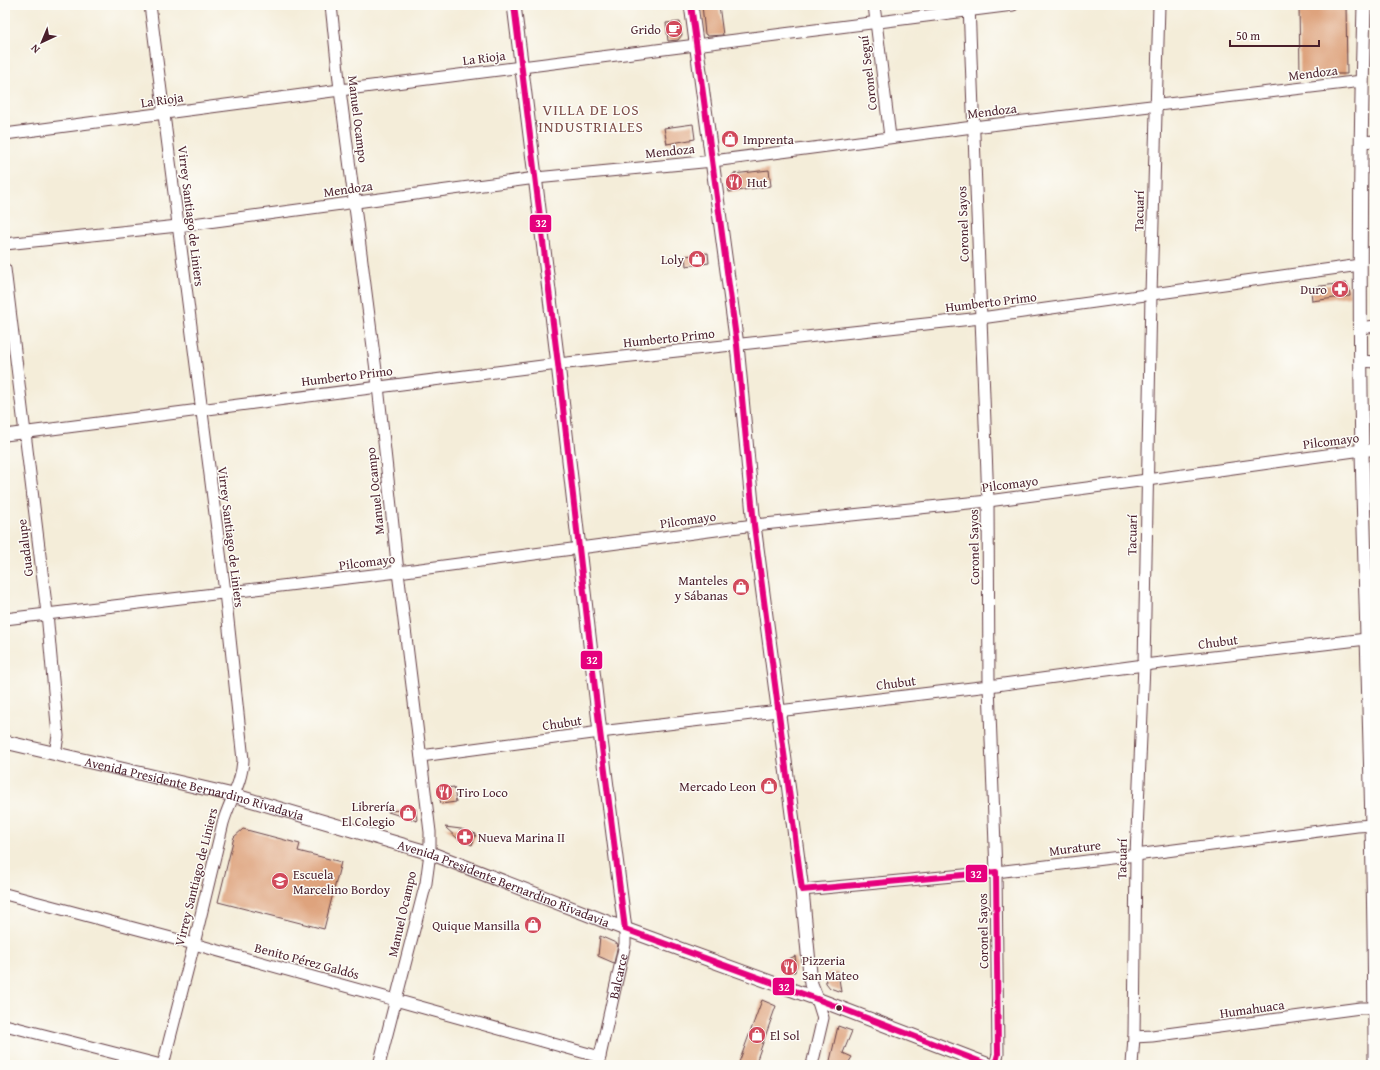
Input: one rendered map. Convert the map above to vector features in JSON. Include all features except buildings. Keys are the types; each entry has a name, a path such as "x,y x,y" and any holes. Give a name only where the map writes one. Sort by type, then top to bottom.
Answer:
{"street":[{"name":"Virrey Santiago de Liniers","path":"150,5 225,592 243,760 241,776 222,823 194,944 162,1065"},
{"name":"Manuel Ocampo","path":"331,5 340,90 378,386 398,572 430,832 430,853 426,883 379,1065"},
{"name":"Balcarce","path":"514,5 523,67 580,548 600,732 625,929 625,944 599,1061"},
{"path":"691,5 737,345 754,525 802,890 811,984 823,1018 812,1065"},
{"name":"Coronel Seguí","path":"874,5 890,138"},
{"name":"La Rioja","path":"5,134 969,8 1013,5"},
{"name":"Tacuarí","path":"1132,1065 1134,1037 1136,855 1144,664 1151,294 1159,5"},
{"path":"1364,5 1360,265 1361,361 1368,450 1375,1065"},
{"name":"Coronel Sayos","path":"969,8 988,501 989,686 996,872 998,1054 995,1065"},
{"name":"Mendoza","path":"5,244 178,226 536,178 713,161 973,127 1362,81"},
{"path":"1361,142 1375,141"},
{"name":"Humberto Primo","path":"5,434 558,364 981,318 1360,265"},
{"name":"Guadalupe","path":"5,269 47,613 58,736 55,753"},
{"path":"1361,328 1375,326"},
{"path":"1361,361 1375,362"},
{"name":"Pilcomayo","path":"5,619 398,572 754,525 988,501 1368,450"},
{"name":"Chubut","path":"421,756 600,732 989,686 1144,664 1371,639"},
{"name":"Avenida Presidente Bernardino Rivadavia","path":"5,742 233,795 430,853 625,929 817,999 989,1065"},
{"name":"Murature","path":"802,890 996,872 1373,825"},
{"name":"Benito Pérez Galdós","path":"5,894 396,1000 599,1061"},
{"name":"Humahuaca","path":"1134,1037 1152,1036 1360,1008 1375,1008"},
{"path":"5,1025 162,1065"}],"transit line":[{"name":"32","path":"514,5 558,364 600,732 625,929 817,999 989,1065"},
{"name":"32","path":"691,5 737,345 754,525 802,890 996,872 998,1054 995,1065"}],"place":[{"name":"Grido","path":"674,29"},
{"name":"Imprenta","path":"730,139"},
{"name":"Hut","path":"734,182"},
{"name":"Loly","path":"697,259"},
{"name":"Duro","path":"1340,289"},
{"name":"Manteles y Sábanas","path":"741,587"},
{"name":"Mercado Leon","path":"769,786"},
{"name":"Tiro Loco","path":"444,792"},
{"name":"Librería El Colegio","path":"408,813"},
{"name":"Nueva Marina II","path":"465,837"},
{"name":"Escuela Marcelino Bordoy","path":"280,881"},
{"name":"Quique Mansilla","path":"533,925"},
{"name":"Pizzeria San Mateo","path":"789,967"},
{"name":"El Sol","path":"757,1035"}],"district":[{"name":"VILLA DE LOS INDUSTRIALES","path":"591,118"}]}
